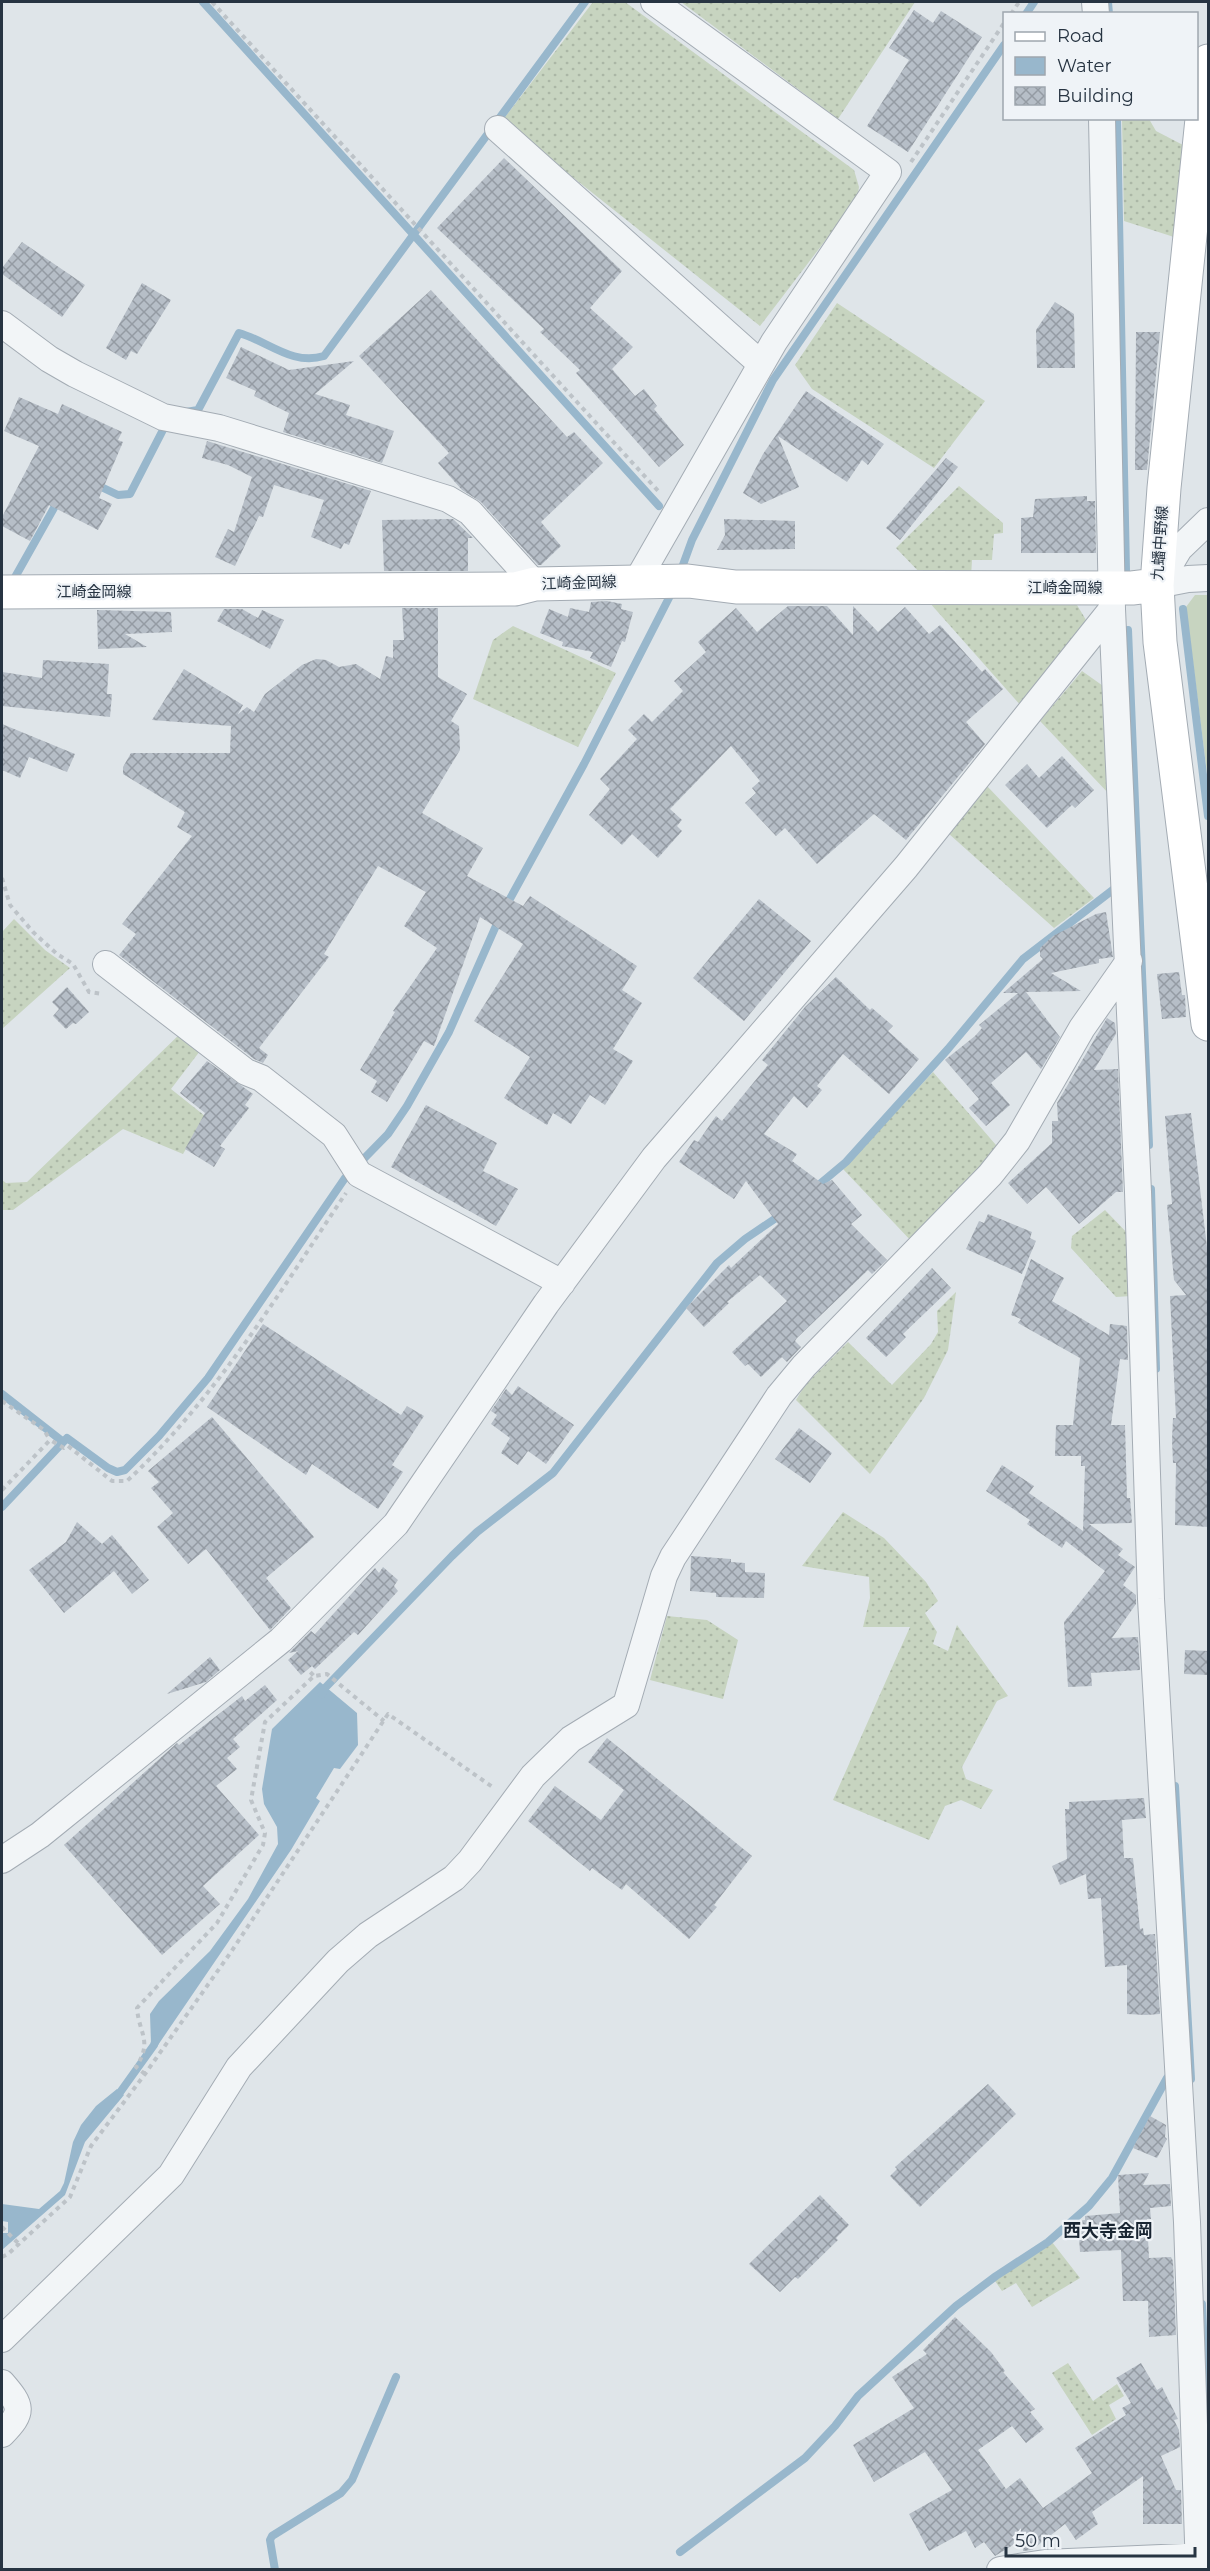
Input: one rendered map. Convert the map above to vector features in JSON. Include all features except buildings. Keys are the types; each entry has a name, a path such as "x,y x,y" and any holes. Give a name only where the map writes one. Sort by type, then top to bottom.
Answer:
{"main road":[{"name":"九蟠中野線","path":"1209,62 1164,488 1157,585 1160,642 1209,1024"},
{"name":"江崎金岡線","path":"2,592 515,589 535,584 663,581 736,587 1112,598 1157,585"}],"street":[{"path":"654,2 888,172 761,364 677,514 663,581"},
{"path":"1000,2570 1045,2563 1203,2560 1150,1599 1129,961 1112,598 1102,120"},
{"path":"498,129 761,364"},
{"path":"2,324 67,369 163,417 219,428 448,499 470,512 535,584"},
{"path":"1157,585 1179,549 1209,521"},
{"path":"1157,585 1178,580 1209,578"},
{"path":"2,1860 40,1835 281,1640 396,1524 562,1282 654,1158 906,867 1112,598"},
{"path":"2,2338 171,2175 239,2067 338,1961 368,1935 454,1878 470,1862 533,1776 571,1739 626,1705 664,1576 674,1557 779,1396 804,1366 990,1175 1017,1142 1082,1029 1129,961"},
{"path":"106,964 334,1135 357,1170 562,1282"},
{"path":"2,2383 15,2399 18,2409 17,2419 2,2434"}],"path":[{"path":"212,2 650,480 677,514"},
{"path":"908,165 1003,26"},
{"path":"2,878 10,905 33,932 57,954 73,964 89,993 130,998 147,995"},
{"path":"2,1401 44,1430 50,1440 62,1447 68,1446 112,1480 127,1480 160,1450 227,1369 357,1170"},
{"path":"2,1490 50,1440"},
{"path":"145,2074 136,2067 143,2055 145,2035 136,2008 217,1923 263,1845 265,1833 251,1800 264,1722 314,1676 327,1674 384,1721"},
{"path":"2,2257 70,2197 90,2146 145,2074 237,1943 388,1714 513,1802"},
{"path":"2,2227 19,2244"}],"green space":[{"path":"593,2 625,2 854,170 859,187 857,199 760,326 502,121"},
{"path":"681,2 915,2 838,119"},
{"path":"1122,120 1150,120 1156,131 1183,145 1174,237 1124,221"},
{"path":"837,303 985,401 934,468 812,389 795,365"},
{"path":"959,486 1003,523 1003,533 994,534 992,560 972,560 971,577 922,575 896,548"},
{"path":"1195,595 1208,595 1208,781 1186,607"},
{"path":"1074,600 1086,620 1022,707 929,602"},
{"path":"513,626 616,673 578,747 473,699 493,640"},
{"path":"1082,671 1106,688 1110,795 1040,721"},
{"path":"987,786 1094,898 1054,928 948,833"},
{"path":"14,919 45,950 70,968 2,1029 2,932"},
{"path":"183,1031 203,1047 171,1089 205,1116 183,1154 123,1129 13,1210 2,1210 2,1180 6,1183 27,1182"},
{"path":"933,1072 1002,1152 914,1244 843,1169"},
{"path":"1105,1210 1132,1238 1131,1296 1116,1297 1071,1248 1072,1236"},
{"path":"956,1292 948,1350 924,1398 870,1474 796,1400 805,1385 848,1342 892,1385 931,1344 938,1332 937,1311"},
{"path":"843,1512 884,1538 926,1582 938,1601 925,1613 937,1632 933,1644 948,1651 957,1625 1008,1696 997,1701 962,1767 966,1779 993,1790 981,1809 961,1800 945,1806 929,1840 833,1800 910,1627 863,1627 870,1598 869,1577 802,1566"},
{"path":"667,1616 707,1620 738,1640 723,1699 650,1680"},
{"path":"1052,2242 1080,2278 1032,2307 1016,2283 1002,2291 995,2281"},
{"path":"1068,2363 1093,2401 1117,2384 1124,2396 1109,2405 1116,2419 1092,2435 1052,2373"}],"water":[{"path":"320,1682 357,1713 358,1745 340,1769 334,1768 316,1798 320,1801 291,1850 156,2048 151,2044 150,2014 159,2001 210,1951 248,1899 278,1844 277,1827 264,1804 262,1789 272,1729"},
{"path":"117,2089 124,2095 85,2142 65,2195 2,2250 2,2233 8,2233 8,2222 2,2221 2,2204 39,2209 60,2191 64,2183 73,2142 81,2125 96,2106"}],"waterway":[{"path":"203,2 659,506"},
{"path":"186,412 198,410 239,333 301,358 324,356 585,2"},
{"path":"1027,12 1034,2"},
{"path":"1108,2 1109,12"},
{"path":"680,573 692,540 773,380 1003,46"},
{"path":"1117,120 1126,571"},
{"path":"95,484 118,495 130,494 166,424"},
{"path":"14,579 59,499"},
{"path":"506,906 584,764 673,590"},
{"path":"1183,609 1208,816"},
{"path":"1128,630 1149,1145"},
{"path":"815,1188 846,1162 948,1049 1023,959 1114,889"},
{"path":"2,1507 67,1438 117,1472 125,1470 159,1436 208,1378 345,1178 388,1134 407,1106 449,1032 499,919"},
{"path":"1151,1189 1156,1369"},
{"path":"322,1694 325,1688 477,1532 553,1473 717,1263 745,1239 782,1214"},
{"path":"2,1394 62,1441"},
{"path":"1175,1786 1191,2079"},
{"path":"116,2098 156,2039"},
{"path":"680,2552 805,2458 835,2426 858,2396 956,2306 1048,2242 1089,2206 1112,2178 1167,2078"},
{"path":"1202,2304 1208,2447"},
{"path":"275,2570 270,2540 272,2536 341,2493 352,2480 396,2377"}],"district":[{"name":"西大寺金岡","path":"1108,2231"}]}
